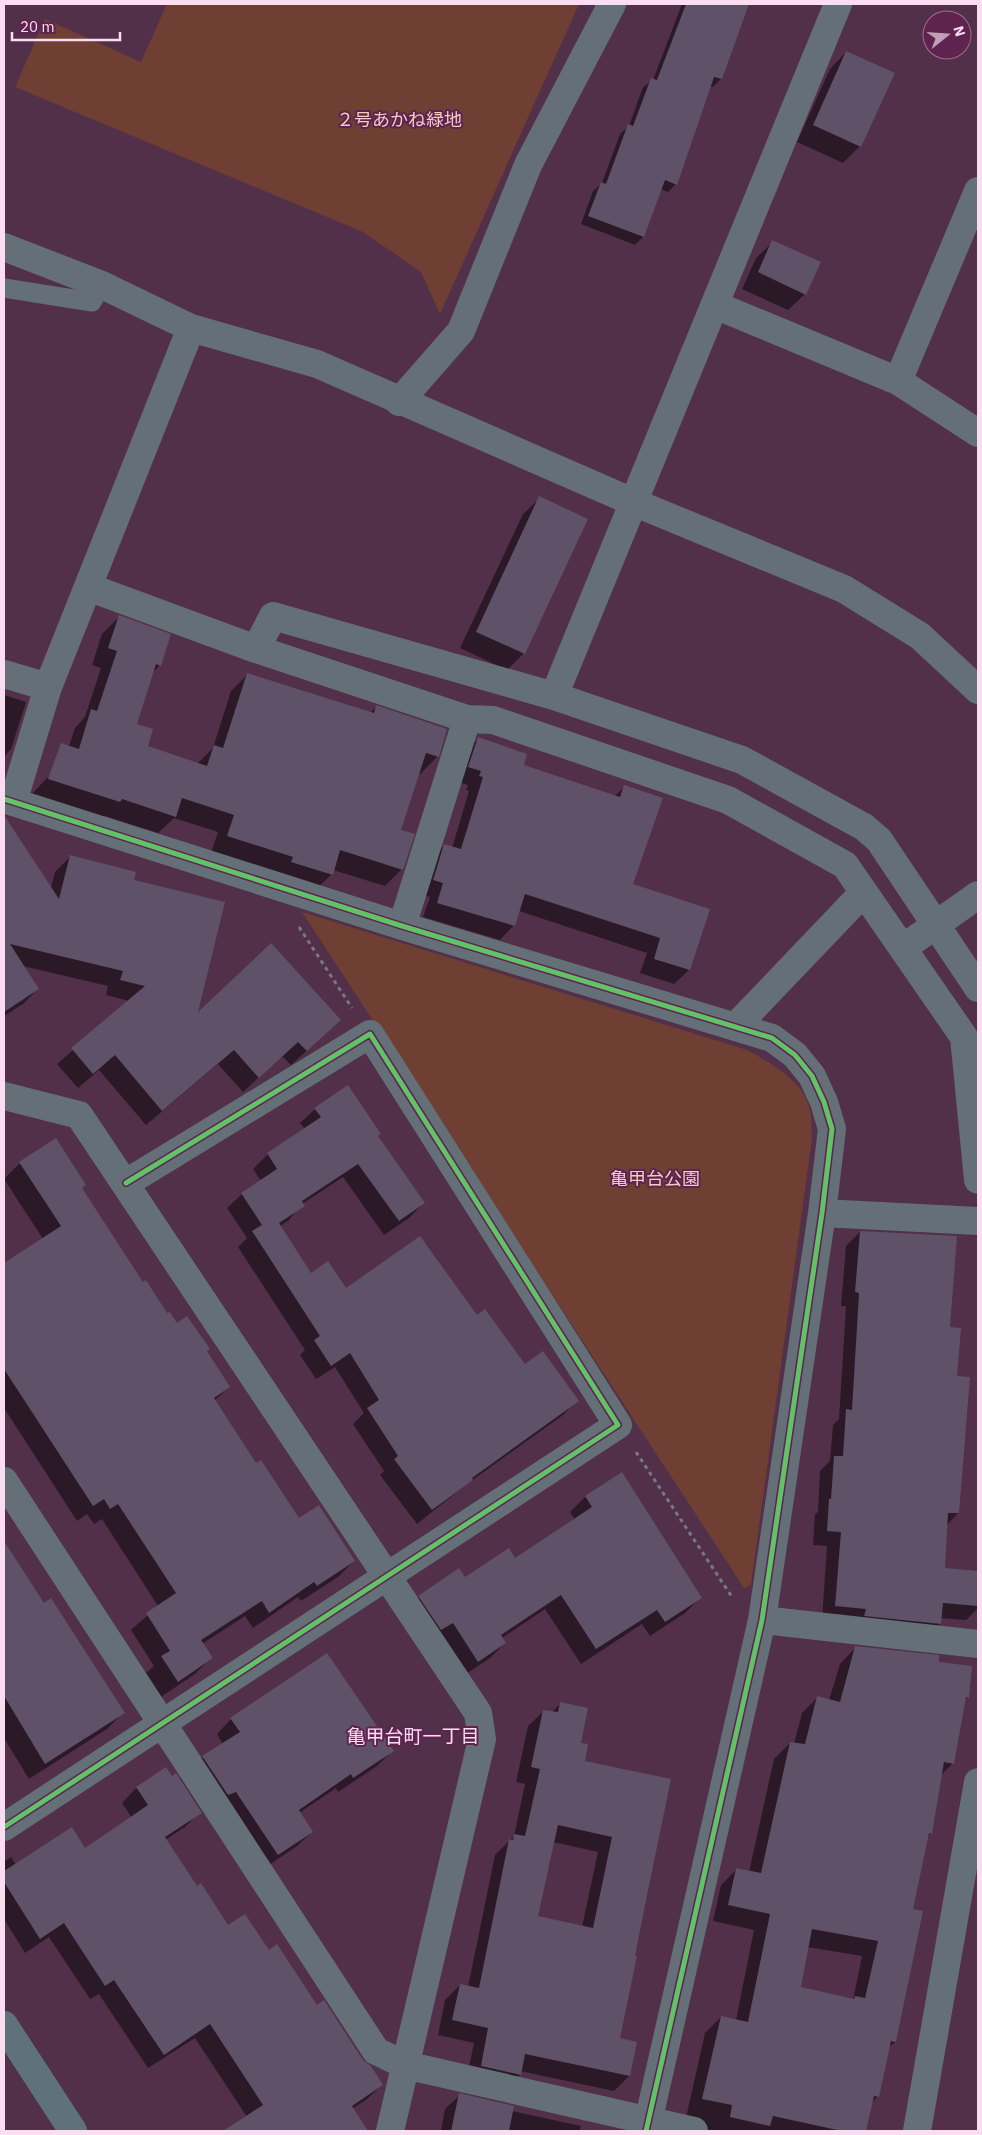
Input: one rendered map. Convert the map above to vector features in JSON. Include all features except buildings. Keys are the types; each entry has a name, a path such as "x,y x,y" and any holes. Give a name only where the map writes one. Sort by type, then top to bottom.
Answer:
{"street":[{"path":"399,402 461,332 528,165 612,4"},
{"path":"554,696 838,4"},
{"path":"898,381 978,191"},
{"path":"4,247 102,285 191,328 317,364 399,402 633,502 844,589 920,636 978,690"},
{"path":"715,305 898,381 978,433"},
{"path":"191,328 48,687 9,800 402,926 772,1038 795,1055 812,1076 824,1102 832,1129 822,1212 762,1620 647,2126"},
{"path":"88,587 256,649 467,719 493,720 728,800 845,866 964,1037 978,1180"},
{"path":"256,649 273,616 554,696 742,760 864,826 880,840 978,988"},
{"path":"4,674 48,687"},
{"path":"402,926 467,719"},
{"path":"735,1027 864,892"},
{"path":"903,948 978,895"},
{"path":"4,1827 618,1425 370,1034 126,1184"},
{"path":"4,1096 79,1115 478,1713 482,1739 390,2131"},
{"path":"822,1212 978,1221"},
{"path":"4,1481 376,2051 404,2065 647,2126 694,2131"},
{"path":"762,1620 978,1644"},
{"path":"917,2131 978,1782"},
{"path":"4,2026 73,2131"}],"lane":[{"path":"4,288 92,302 102,285"}],"path":[{"path":"273,884 292,917 370,1034"},
{"path":"618,1425 734,1600 762,1620"}],"green space":[{"name":"２号あかね緑地","path":"167,4 579,4 440,314 421,272 363,232 15,87 45,19 141,62"},
{"name":"亀甲台公園","path":"302,912 747,1050 776,1067 801,1090 810,1110 812,1138 751,1585 744,1588"}],"cycle path":[{"path":"4,799 402,926 772,1038 795,1055 812,1076 824,1102 832,1129 822,1213 762,1620 646,2131"},
{"path":"4,1827 618,1425 370,1034 126,1183"}],"district":[{"name":"亀甲台町一丁目","path":"413,1736"}]}
